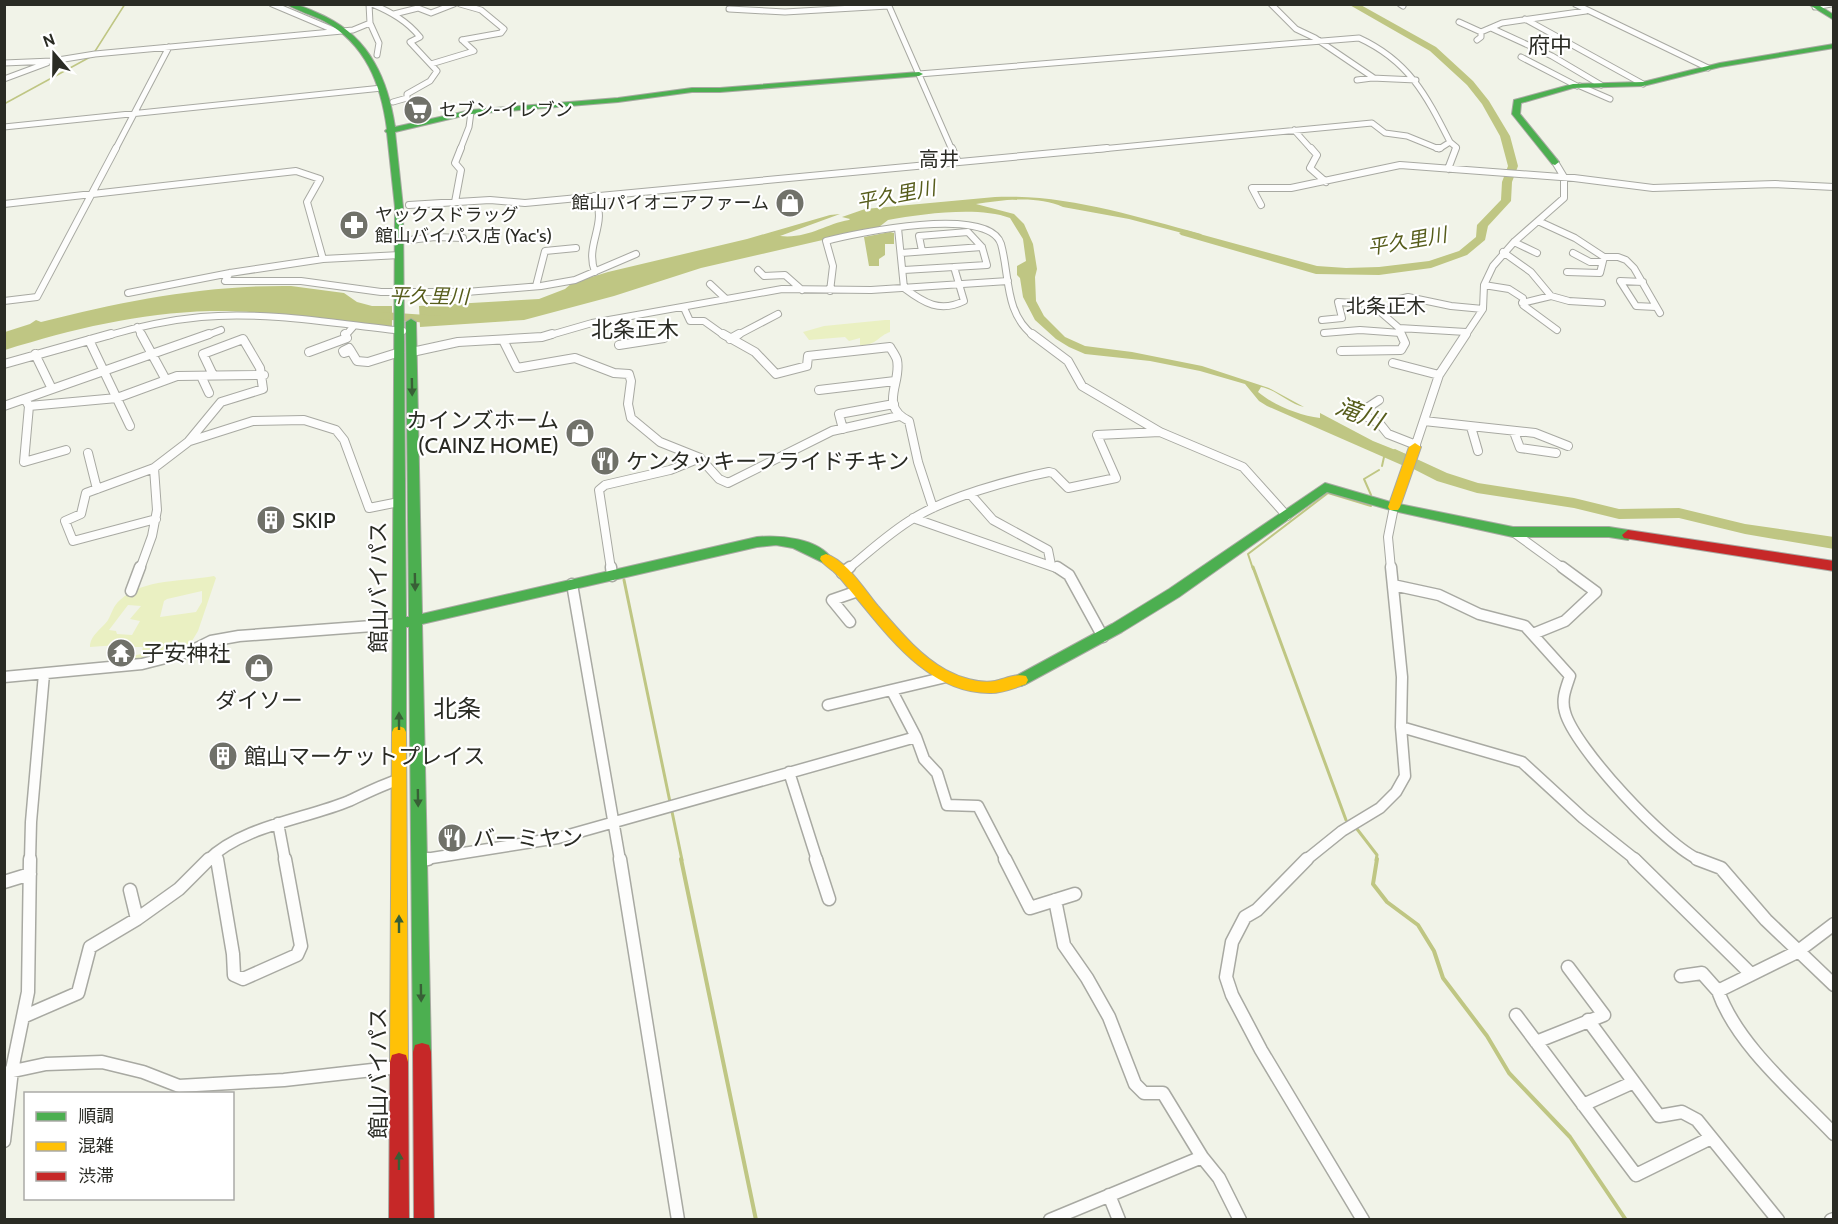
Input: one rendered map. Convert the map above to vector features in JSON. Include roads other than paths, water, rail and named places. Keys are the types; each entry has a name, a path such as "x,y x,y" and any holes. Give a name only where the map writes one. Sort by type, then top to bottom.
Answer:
{"main road":[{"name":"館山バイパス","path":"289,4 345,31 369,57 382,88 409,205 406,352 416,620 424,1220"},
{"name":"館山バイパス","path":"302,4 345,31 377,55 387,74 393,102 400,255 406,293"},
{"path":"1813,6 1833,18"},
{"path":"1555,162 1516,114 1515,105 1526,98 1578,86 1643,84 1708,68 1833,46"},
{"path":"393,130 471,112 618,100 692,90 720,90 919,74"},
{"name":"館山バイパス","path":"399,1220 399,502 406,352"},
{"path":"1394,507 1416,446"},
{"path":"399,624 772,540 804,546 821,555 842,573 924,663 942,678 960,685 993,688 1034,673 1103,637 1287,516 1325,487 1394,507 1513,532 1609,532 1833,566"}],"street":[{"path":"272,4 345,31"},
{"path":"377,55 379,43 370,23 370,4 409,23 420,37 410,42 419,57 431,64 437,71 430,81 407,94 407,98 393,102"},
{"path":"394,14 418,8 431,13 454,4"},
{"path":"431,64 474,51 462,40 501,33 504,29 481,10 460,4"},
{"path":"837,4 842,9"},
{"path":"1271,4 1304,35 1320,41 1341,58 1374,78"},
{"path":"1575,4 1708,68"},
{"path":"1813,6 1831,4"},
{"path":"729,9 785,12 888,5 958,162"},
{"path":"1459,22 1481,32 1495,25 1525,19 1588,11"},
{"path":"1525,19 1643,84"},
{"path":"4,63 52,61 169,47 345,31 370,23"},
{"path":"1491,28 1552,56 1601,85"},
{"path":"1477,40 1481,37 1481,32"},
{"path":"919,74 1359,38 1385,50 1416,80 1450,142 1456,147 1448,169"},
{"path":"4,301 37,297 169,47"},
{"path":"1521,57 1578,86 1610,99"},
{"path":"4,79 52,61"},
{"path":"1357,80 1374,78 1416,80"},
{"path":"4,127 382,88"},
{"path":"455,202 461,170 455,163 461,145 467,140 471,112"},
{"path":"409,205 503,200 525,203 1372,123 1384,134 1404,135 1439,149 1450,142"},
{"path":"1294,130 1317,155 1310,168 1326,182"},
{"path":"1379,400 1361,412 1362,414 1380,424 1388,434 1416,446 1439,375 1483,309 1484,285 1503,252 1562,202 1566,193 1564,177 1555,162"},
{"path":"1261,206 1252,188 1292,188 1400,165 1564,177 1653,189 1775,184 1833,187"},
{"path":"4,204 296,171 320,179 319,185 308,196 307,202 323,259"},
{"path":"594,196 600,208 592,257 592,267 595,272"},
{"path":"1538,221 1575,238 1602,260"},
{"path":"830,291 834,278 834,263 826,241 898,228 966,223 990,231 1000,241 1012,308 1023,327 1068,361 1082,386 1160,432 1243,467 1287,516"},
{"path":"898,228 904,288 927,306 937,309 964,301 954,267"},
{"path":"903,270 987,265 982,246 968,232 919,236 922,251"},
{"path":"410,240 435,237 463,238"},
{"path":"1514,242 1537,253"},
{"path":"901,253 982,246"},
{"path":"536,286 545,251 576,248"},
{"path":"1503,252 1531,272 1551,296"},
{"path":"1574,253 1590,262 1618,257 1626,260 1643,282 1658,310 1636,306 1620,281 1643,282"},
{"path":"230,273 225,281 301,281 406,293 466,292 575,280 636,254"},
{"path":"128,293 230,273 323,259 400,255"},
{"path":"1567,272 1599,273 1602,260"},
{"path":"758,270 764,276 774,272 787,276 802,290"},
{"path":"351,351 357,361 368,362 458,342 542,337 592,323 782,289 830,291 1008,281"},
{"path":"711,284 726,298"},
{"path":"1484,285 1514,291 1523,298 1522,303"},
{"path":"1522,303 1551,296 1569,301 1602,303"},
{"path":"1379,310 1401,310 1400,299 1408,297 1451,306 1483,309"},
{"path":"1322,320 1342,318 1338,302 1371,304 1400,330 1405,343 1401,350 1341,351"},
{"path":"1522,303 1557,330"},
{"path":"684,308 690,321 704,321 730,339 756,352 776,374 807,366 808,356 890,347 897,361 892,400 899,416"},
{"path":"730,339 778,314"},
{"path":"4,364 137,327 213,316 278,318 353,327 406,330"},
{"path":"213,316 229,343"},
{"path":"137,327 166,380"},
{"path":"309,352 347,338 344,334 353,327"},
{"path":"27,403 52,389 221,330"},
{"path":"1324,333 1360,330 1466,332"},
{"path":"156,519 73,541 65,520 81,514 83,496 154,468 188,442 221,402 263,389 264,375 243,339 203,354 213,375"},
{"path":"619,345 664,339"},
{"path":"89,340 130,426"},
{"path":"503,340 517,368 575,358 614,373 629,374 631,381 627,402 631,417 660,441 700,458 719,479 728,483 832,431 899,416 909,421 918,462 933,508"},
{"path":"35,354 52,389"},
{"path":"1393,363 1439,375"},
{"path":"4,406 117,398 177,376 264,375"},
{"path":"201,376 209,393"},
{"path":"819,390 895,381"},
{"path":"27,403 24,462 66,450"},
{"path":"843,429 839,414 894,404"},
{"path":"188,442 253,421 304,420 336,430 344,440 369,508 399,502"},
{"path":"1424,421 1535,433 1568,446"},
{"path":"1471,427 1478,451"},
{"path":"842,573 913,518 933,508 1013,479 1046,472 1053,473 1068,488 1116,478 1096,436 1160,432"},
{"path":"1514,432 1520,447 1556,453"},
{"path":"88,453 97,489"},
{"path":"612,576 599,490 605,484 670,470 700,458"},
{"path":"131,591 156,519 154,468"},
{"path":"971,495 993,520 1048,550 1051,565"},
{"path":"1363,1220 1256,1041 1227,984 1226,971 1232,942 1245,917 1257,910 1313,853 1342,831 1380,808 1396,792 1405,776 1401,727 1402,677 1388,537 1394,507"},
{"path":"913,518 1051,565 1069,575 1103,637"},
{"path":"1513,532 1596,592 1565,621 1533,634"},
{"path":"572,584 614,822 678,1220"},
{"path":"1393,585 1439,596 1479,614 1525,626 1570,676 1563,700 1565,714 1592,759 1674,844 1695,858 1721,868 1797,952 1833,985"},
{"path":"850,622 832,600 858,591"},
{"path":"4,677 142,664 189,652 211,641 239,636 399,624"},
{"path":"4,1140 8,1072 25,1017 28,992 31,822 44,674"},
{"path":"828,705 942,678"},
{"path":"892,691 916,737 924,759 937,773 947,805 978,806 1030,908 1075,894"},
{"path":"1401,727 1522,762 1583,818 1647,868 1751,974"},
{"path":"419,860 558,838 916,737"},
{"path":"789,772 829,898"},
{"path":"25,1017 78,993 90,947 137,919 179,889 216,853 278,823 348,801 371,789 400,779"},
{"path":"216,853 233,954 234,975 243,979 297,955 301,946 278,823"},
{"path":"4,882 30,874"},
{"path":"130,890 137,919"},
{"path":"1054,900 1064,945 1088,978 1109,1017 1135,1084 1144,1093 1163,1093 1202,1157 1219,1178 1240,1220"},
{"path":"1718,991 1797,952 1833,924"},
{"path":"1536,1042 1604,1015 1568,967"},
{"path":"1681,976 1702,974 1718,991 1725,1011 1743,1038 1833,1134"},
{"path":"1516,1015 1636,1175 1711,1138"},
{"path":"1588,1020 1659,1116 1682,1112 1697,1120 1778,1220"},
{"path":"8,1072 46,1064 102,1062 143,1072 179,1086 284,1080 399,1067"},
{"path":"1583,1105 1634,1082"},
{"path":"1050,1220 1202,1157"},
{"path":"1109,1195 1119,1220"}],"waterway":[{"path":"4,104 92,56 125,4"},
{"name":"平久里川","path":"1185,233 1316,270 1346,272 1379,271 1431,264 1463,253 1481,238 1483,225 1506,201 1507,182 1513,166 1505,136 1486,103 1470,83 1433,49 1352,4"},
{"name":"平久里川","path":"383,316 441,320"},
{"name":"滝川","path":"1395,454 1442,477 1477,488 1574,503 1619,514 1679,513 1745,529 1834,543"},
{"path":"1382,466 1384,457"},
{"path":"1371,495 1364,479 1379,470"},
{"path":"1253,569 1248,554 1328,493 1371,506"},
{"path":"1253,567 1346,820"},
{"path":"624,580 682,860"},
{"path":"1357,829 1377,855 1376,860"},
{"path":"681,859 756,1220"},
{"path":"1377,859 1373,884 1387,902 1418,925 1434,951 1443,978 1487,1036 1509,1073 1570,1137 1626,1220"}],"place":[{"name":"セブン-イレブン","path":"418,110"},
{"name":"館山パイオニアファーム","path":"790,203"},
{"name":"ヤックスドラッグ 館山バイパス店 (Yac's)","path":"354,225"},
{"name":"カインズホーム (CAINZ HOME)","path":"580,433"},
{"name":"ケンタッキーフライドチキン","path":"605,461"},
{"name":"SKIP","path":"271,520"},
{"name":"子安神社","path":"121,653"},
{"name":"ダイソー","path":"259,668"},
{"name":"館山マーケットプレイス","path":"223,756"},
{"name":"バーミヤン","path":"452,838"}],"district":[{"name":"府中","path":"1550,45"},
{"name":"高井","path":"939,159"},
{"name":"北条正木","path":"1386,306"},
{"name":"北条正木","path":"635,329"},
{"name":"北条","path":"457,709"}]}
